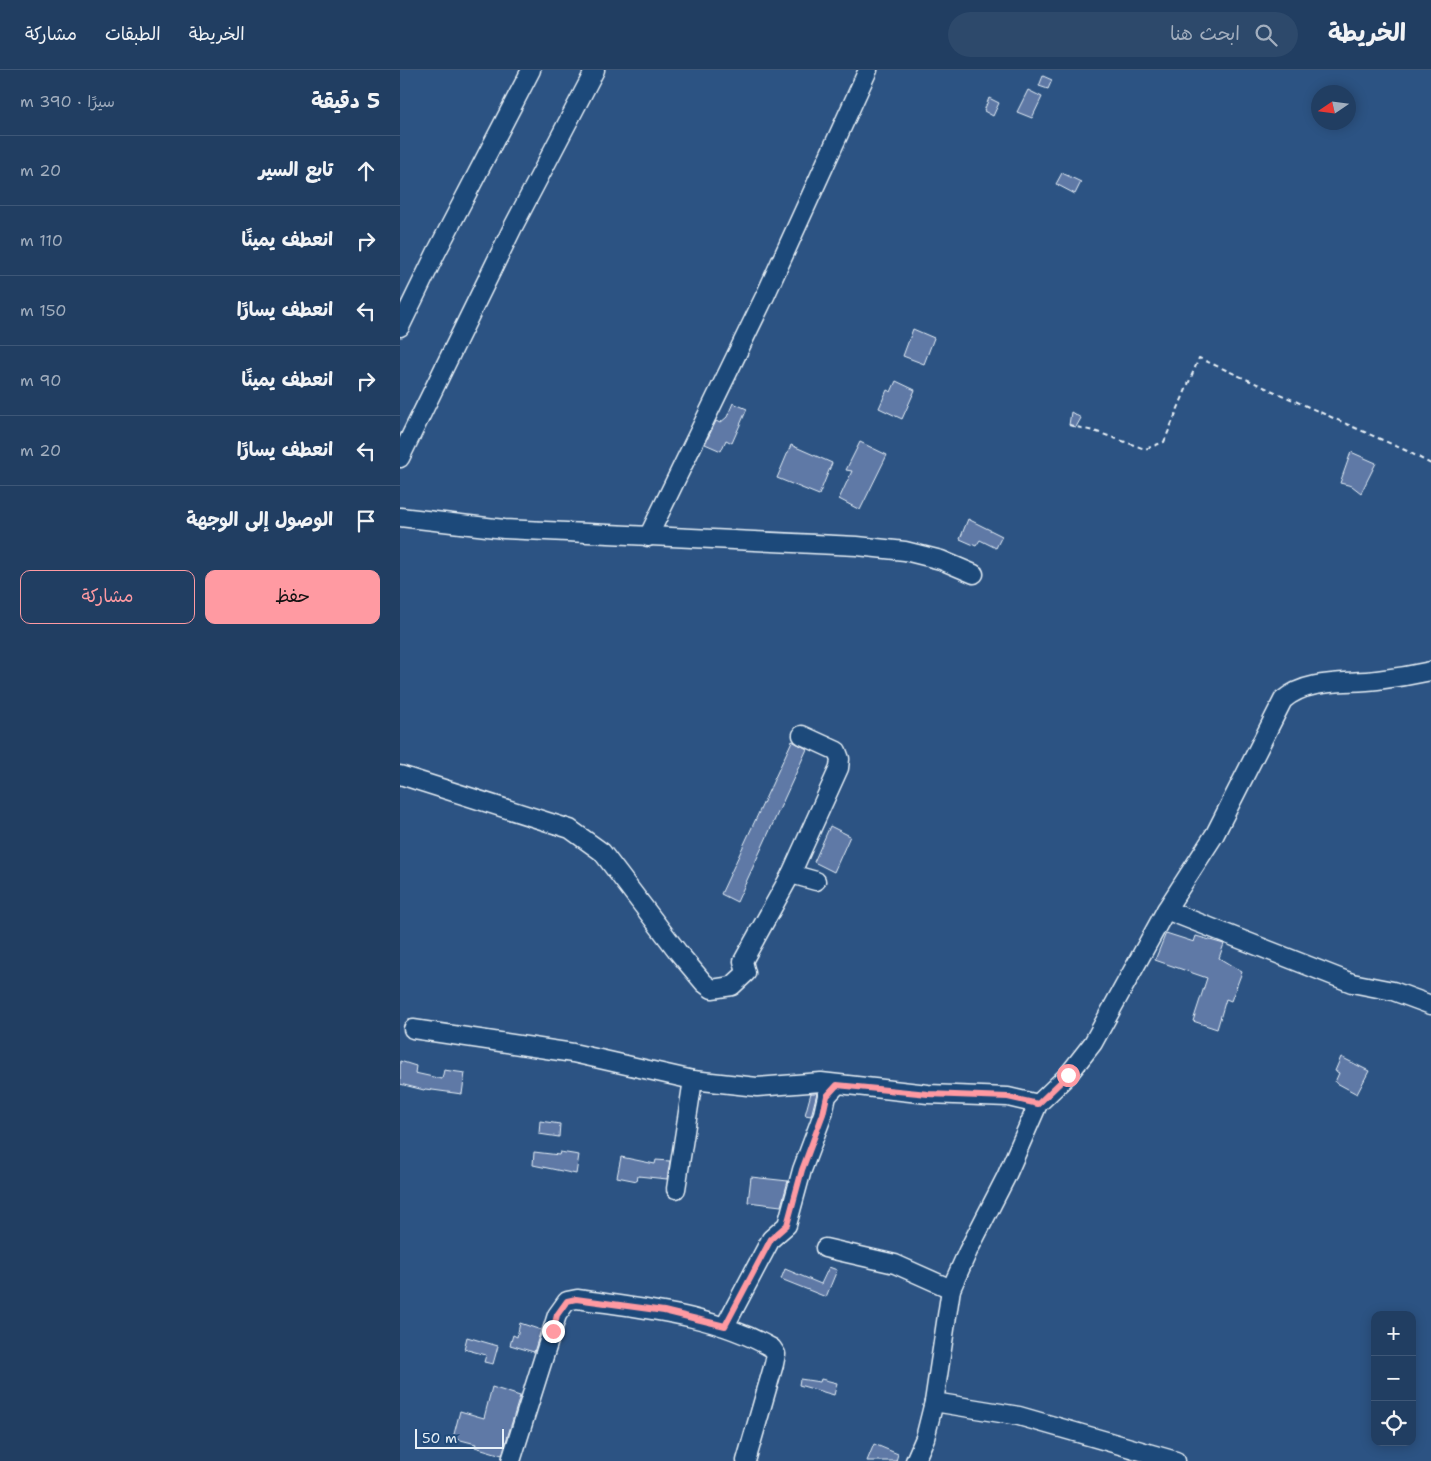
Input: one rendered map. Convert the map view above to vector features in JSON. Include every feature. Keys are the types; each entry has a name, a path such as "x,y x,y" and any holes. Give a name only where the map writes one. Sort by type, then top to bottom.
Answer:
{"street":[{"path":"400,327 436,253 531,70"},
{"path":"400,458 513,227 595,70"},
{"path":"648,537 766,294 868,70"},
{"path":"400,517 504,529 905,550 941,560 974,574"},
{"path":"915,1461 925,1438 934,1402 951,1289 968,1251 1006,1178 1038,1104 1068,1075 1093,1043 1166,910 1215,834 1273,716 1283,700 1292,692 1321,684 1377,680 1431,671"},
{"path":"400,775 570,829 602,852 678,952 704,983 712,989 732,986 739,982 746,973 743,961 792,874 839,768 840,759 837,752 802,735"},
{"path":"792,874 816,881"},
{"path":"1166,910 1352,983 1393,991 1431,1004"},
{"path":"413,1029 573,1053 693,1080 756,1087 821,1082 928,1094 1008,1097 1038,1104"},
{"path":"676,1189 693,1080"},
{"path":"725,1326 771,1239 787,1225 802,1170 823,1114 827,1096 837,1085"},
{"path":"825,1248 895,1264 951,1289"},
{"path":"511,1461 557,1315 567,1301 576,1299 664,1311 725,1326 764,1344 776,1354 746,1461"},
{"path":"934,1402 1019,1416 1176,1461"}],"path":[{"path":"1069,425 1097,432 1145,449 1164,442 1199,358 1407,451 1431,464"}],"building":[{"path":"1043,76 1052,80 1048,89 1039,86"},
{"path":"1028,90 1042,97 1032,118 1017,112"},
{"path":"989,98 999,103 993,116 984,111"},
{"path":"1062,173 1081,182 1075,194 1056,184"},
{"path":"913,329 934,338 924,364 903,356"},
{"path":"896,381 915,390 902,419 879,408 887,390 891,392"},
{"path":"733,403 747,409 732,443 726,440 721,451 705,444 716,421 720,423 727,417"},
{"path":"1071,412 1081,418 1076,427 1069,425"},
{"path":"860,442 887,455 860,510 839,499 852,471 846,470"},
{"path":"791,445 832,463 819,495 777,478"},
{"path":"1351,452 1376,463 1361,493 1352,486 1340,483"},
{"path":"968,519 1002,536 996,548 980,540 976,546 960,539"},
{"path":"792,741 807,749 737,902 721,894"},
{"path":"830,826 850,836 834,872 814,862"},
{"path":"1166,933 1194,942 1196,936 1224,944 1219,958 1242,972 1231,1001 1226,999 1217,1029 1193,1021 1207,978 1155,960"},
{"path":"1341,1057 1369,1071 1357,1094 1335,1082 1339,1073 1335,1071"},
{"path":"400,1061 416,1066 415,1073 442,1079 444,1070 465,1073 462,1094 424,1090 400,1084"},
{"path":"811,1093 817,1093 811,1116 805,1115"},
{"path":"540,1121 560,1124 559,1137 539,1134"},
{"path":"534,1152 559,1155 560,1152 579,1155 576,1174 533,1165"},
{"path":"621,1157 655,1164 656,1160 670,1161 667,1179 638,1176 637,1181 617,1177"},
{"path":"751,1177 788,1181 781,1206 748,1202"},
{"path":"829,1267 837,1270 826,1297 781,1279 785,1269 821,1284"},
{"path":"520,1323 541,1330 534,1352 510,1345 513,1335 517,1337"},
{"path":"467,1337 498,1346 493,1364 484,1362 486,1355 464,1349"},
{"path":"800,1379 820,1382 821,1379 837,1383 834,1395 799,1385"},
{"path":"492,1387 520,1396 502,1455 475,1447 476,1444 453,1438 460,1411 484,1418"},
{"path":"874,1444 898,1454 896,1461 867,1461"}],"route":[{"path":"553,1331 557,1315 567,1301 576,1299 649,1311 664,1311 725,1326 771,1239 787,1225 802,1170 823,1114 827,1096 837,1085 928,1094 966,1094 1022,1098 1038,1104 1068,1075"}]}
